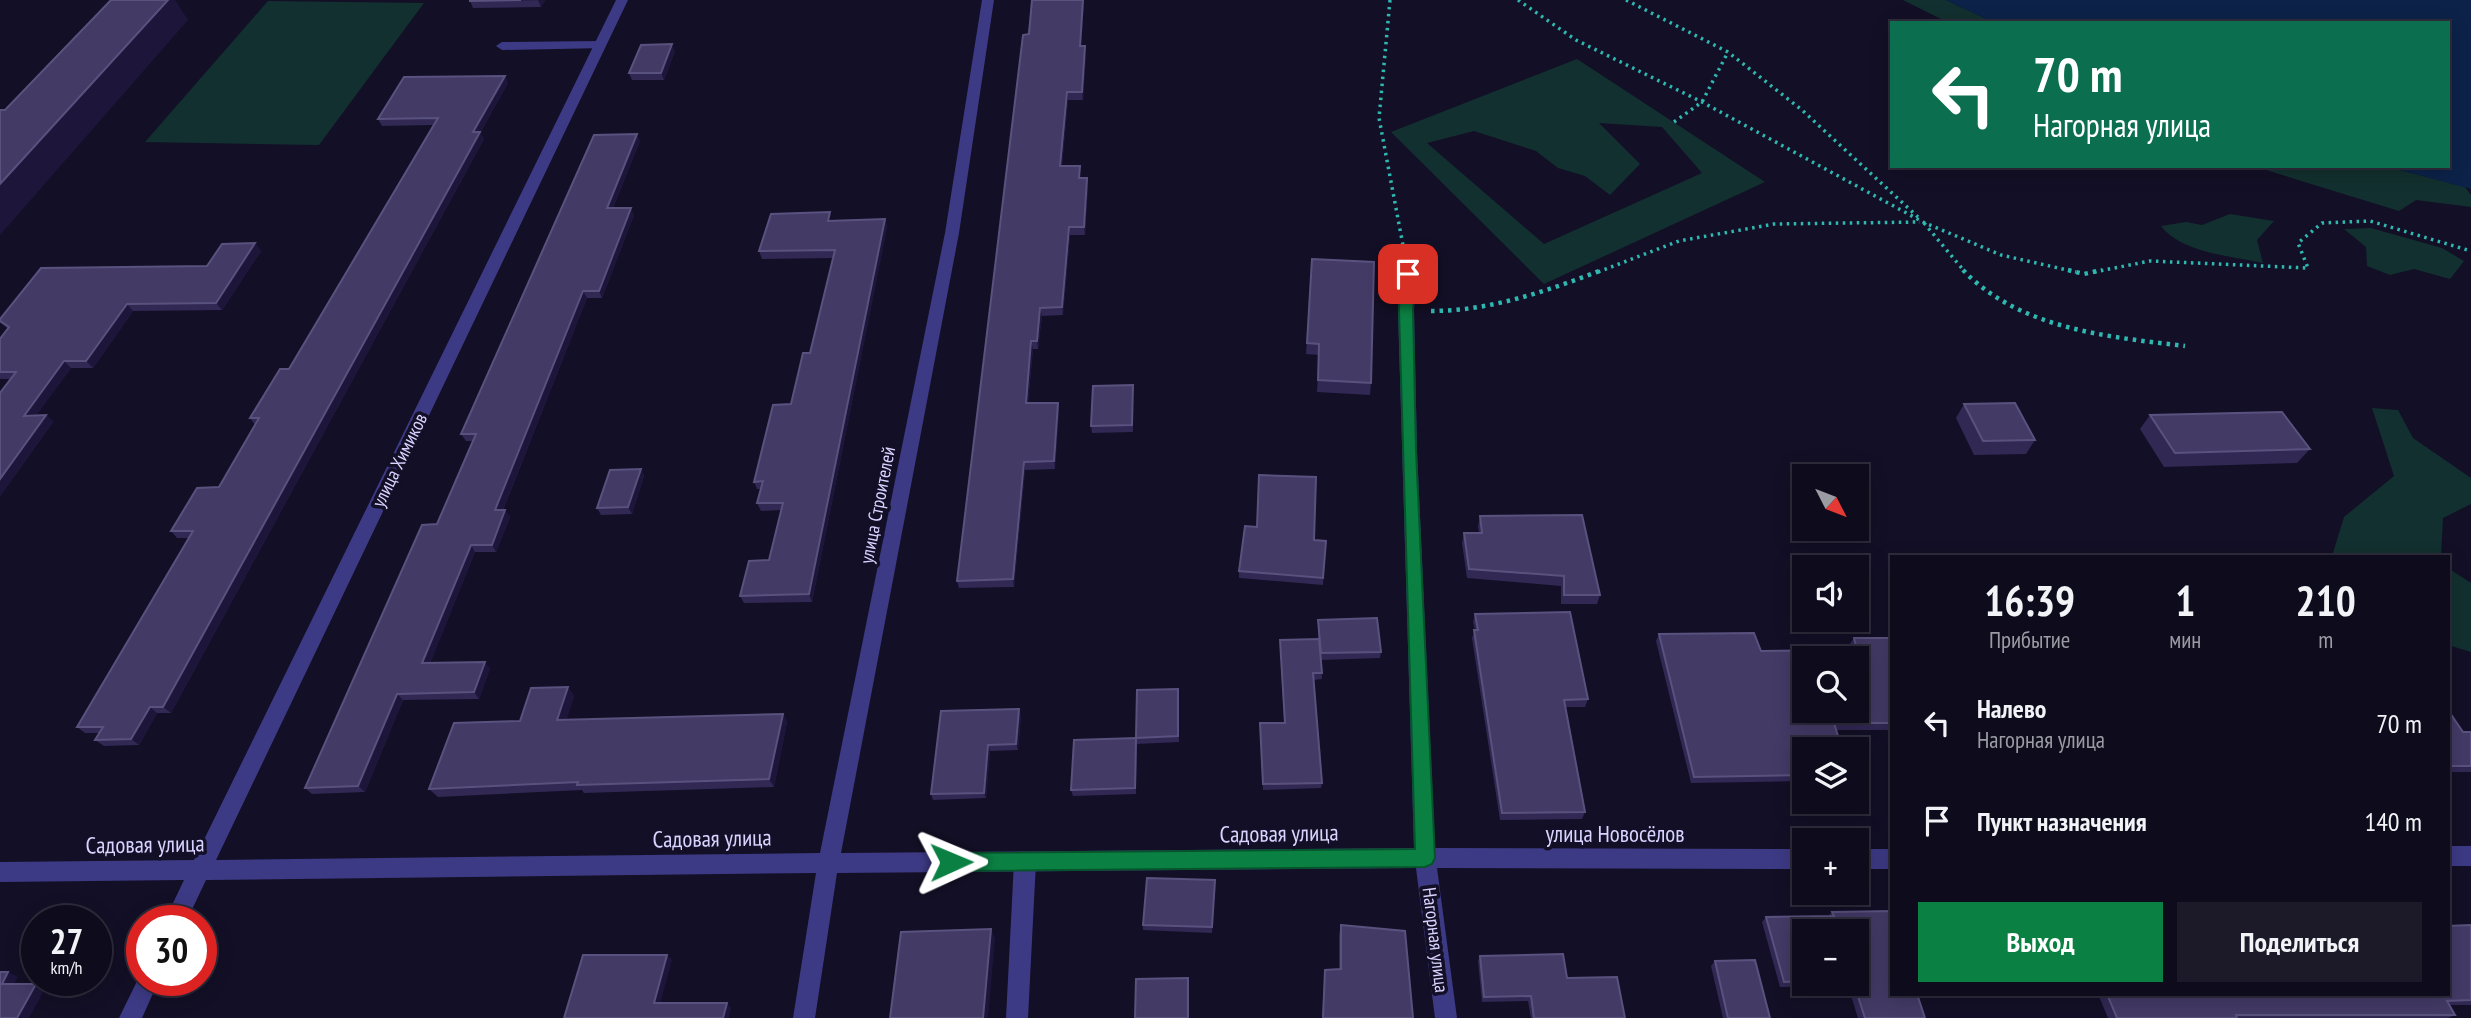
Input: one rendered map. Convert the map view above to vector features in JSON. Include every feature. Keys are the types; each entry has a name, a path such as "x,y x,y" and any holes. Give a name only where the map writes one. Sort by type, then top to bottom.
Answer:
{"street":[{"name":"улица Химиков","path":"184,905 622,0"},
{"name":"улица Строителей","path":"804,1018 828,864 952,233 988,0"},
{"path":"502,46 600,45"},
{"name":"Нагорная улица","path":"1408,274 1406,310 1425,858 1446,1018"},
{"path":"2450,856 2471,856"},
{"name":"Садовая улица","path":"0,872 1425,858"},
{"name":"улица Новосёлов","path":"1425,858 1792,859"},
{"path":"1869,859 1890,859"},
{"path":"1017,1018 1025,862"},
{"path":"130,1018 140,996"}],"path":[{"path":"1390,0 1379,118 1408,274"},
{"path":"1518,0 1576,40 1702,102 1923,222 2001,255 2084,274 2151,261 2256,268 2308,268 2298,243 2322,223 2370,221 2471,251"},
{"path":"1626,0 1728,52 1802,110 1923,222 1972,279 2028,316 2093,336 2185,346"},
{"path":"1674,122 1702,102 1728,52"},
{"path":"1406,310 1466,311 1556,288 1679,241 1760,227 1923,222"}],"green space":[{"path":"1903,0 1946,0 1991,21 1945,21"},
{"path":"268,1 424,3 319,145 145,142"},
{"path":"1577,59 1765,182 1544,284 1391,132","holes":["1599,123 1662,127 1702,173 1544,244 1427,143 1474,131 1536,151 1558,168 1585,176 1610,195 1640,164"]},
{"path":"2259,168 2393,168 2465,187 2471,195 2471,207 2416,200 2399,211"},
{"path":"2230,214 2274,221 2257,240 2263,263 2194,248 2170,235 2161,226 2186,222 2202,225"},
{"path":"2371,228 2442,248 2464,261 2450,279 2414,269 2390,275 2367,266 2366,247 2344,229"},
{"path":"2372,408 2398,410 2413,438 2471,478 2471,504 2443,518 2441,555 2332,555 2344,517 2394,476"},
{"path":"2450,569 2471,583 2471,652 2450,646"}],"water":[{"path":"1946,0 2471,0 2471,189 2392,168 2450,168 2450,21 1991,21"}],"building":[{"path":"111,0 168,0 0,184 0,110 5,110"},
{"path":"1032,0 1083,0 1080,46 1085,46 1082,92 1067,92 1060,166 1080,166 1079,178 1087,178 1084,227 1069,227 1062,307 1040,308 1037,341 1031,341 1026,403 1058,403 1054,461 1024,462 1013,579 957,581 1023,35 1029,34"},
{"path":"672,44 661,73 629,73 641,45"},
{"path":"505,76 473,132 480,132 163,707 150,707 131,739 95,740 103,727 77,727 193,531 171,531 197,488 219,487 259,418 250,418 280,369 289,369 438,118 378,119 404,77"},
{"path":"637,134 607,208 631,208 599,291 583,291 495,510 505,510 492,545 471,545 422,663 485,662 474,692 397,694 358,786 305,788 422,525 437,524 476,434 461,434 594,135"},
{"path":"830,212 828,221 885,219 809,594 740,596 749,561 769,560 783,503 757,503 763,481 754,482 773,405 791,404 803,353 810,353 835,250 759,251 771,214"},
{"path":"255,243 216,303 127,304 86,361 64,361 24,416 46,415 0,479 0,393 16,372 0,372 0,339 9,327 0,319 41,268 207,266 222,244"},
{"path":"1312,259 1374,262 1371,383 1318,380 1319,344 1307,343"},
{"path":"1133,385 1132,425 1091,426 1093,386"},
{"path":"2015,403 2035,440 1983,441 1964,404"},
{"path":"2282,412 2310,449 2175,453 2150,415"},
{"path":"641,469 628,507 597,508 610,470"},
{"path":"1259,475 1316,477 1314,540 1326,541 1323,578 1239,571 1245,526 1257,527"},
{"path":"1582,515 1600,595 1564,595 1564,576 1469,569 1464,533 1482,533 1480,516"},
{"path":"1570,612 1588,699 1564,700 1585,812 1502,813 1474,630 1478,630 1475,614"},
{"path":"1377,618 1381,652 1321,653 1318,620"},
{"path":"1754,633 1761,651 1792,651 1792,723 1834,723 1838,737 1792,737 1792,775 1694,777 1659,634"},
{"path":"1854,638 1890,638 1890,723 1869,723 1869,646 1856,646"},
{"path":"1319,639 1322,673 1313,673 1322,783 1263,784 1260,723 1285,723 1280,640"},
{"path":"568,687 557,720 783,714 769,779 577,785 578,782 429,789 454,723 520,721 531,688"},
{"path":"1178,689 1178,736 1136,738 1137,690"},
{"path":"1019,709 1016,744 988,745 984,793 931,794 941,711"},
{"path":"2450,713 2463,732 2471,732 2471,766 2450,766"},
{"path":"1136,738 1135,788 1071,790 1074,740"},
{"path":"1147,878 1215,880 1212,927 1143,925"},
{"path":"1890,911 1890,996 1918,996 1925,1018 1865,1018 1858,996 1869,996 1869,919 1792,919 1792,982 1784,982 1766,917 1834,916 1832,912"},
{"path":"1341,925 1405,931 1413,1018 1323,1018 1325,970 1341,969"},
{"path":"2471,925 2471,1000 2447,1001 2455,1015 2117,1018 2108,996 2450,996 2450,926"},
{"path":"991,929 983,1018 890,1018 901,932"},
{"path":"1563,954 1567,978 1617,977 1625,1018 1534,1018 1531,996 1484,997 1480,956"},
{"path":"583,955 667,955 654,1003 727,1003 723,1018 564,1018"},
{"path":"1755,960 1770,1018 1728,1018 1715,961"},
{"path":"0,972 8,972 2,984 21,984 21,996 29,996 17,1018 0,1018"},
{"path":"1188,978 1188,1018 1135,1018 1136,979"}],"route":[{"path":"951,862 1425,858 1409,451 1406,310 1408,274"}]}
